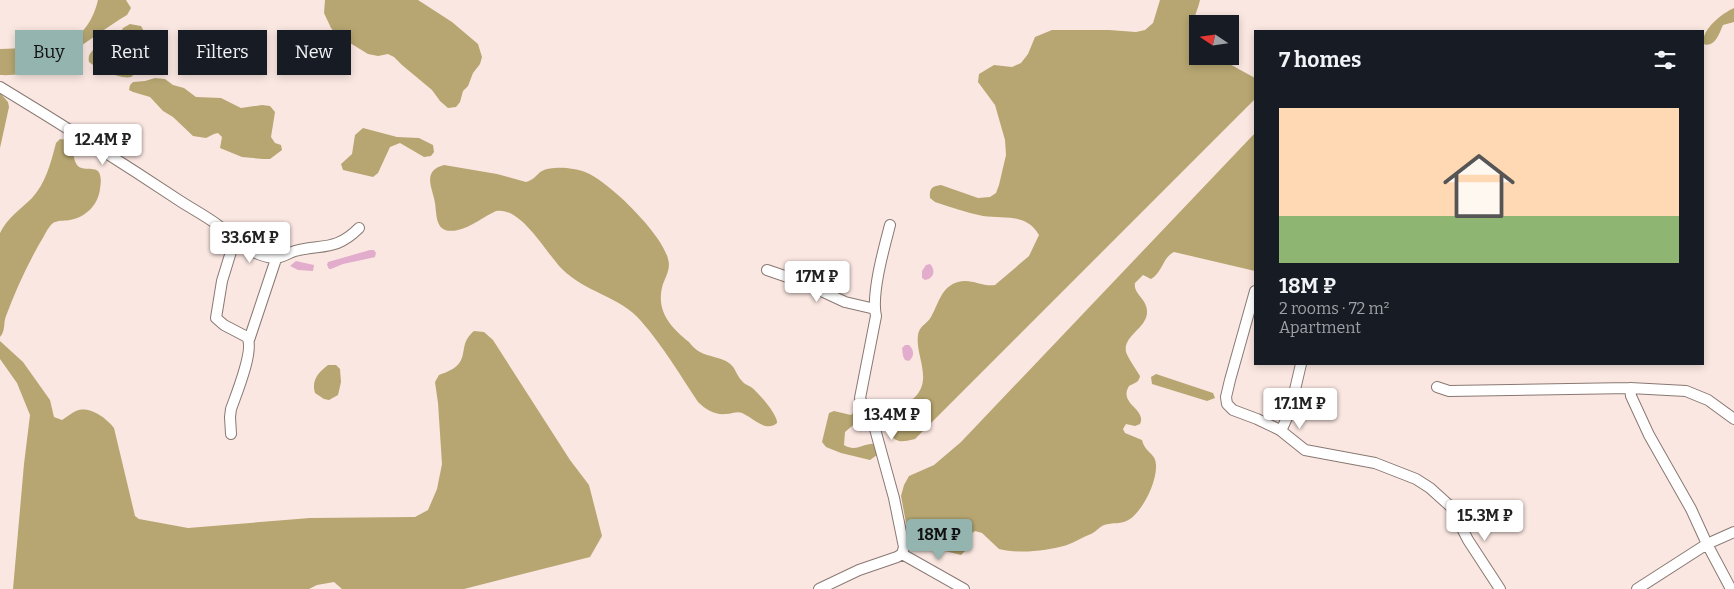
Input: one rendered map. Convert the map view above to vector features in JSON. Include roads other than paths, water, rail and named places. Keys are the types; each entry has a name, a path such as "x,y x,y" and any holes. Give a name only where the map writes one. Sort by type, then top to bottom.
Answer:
{"street":[{"path":"0,87 129,167 217,226 232,237 234,242 246,249 276,259 298,251 334,246 348,238 359,228"},
{"path":"818,589 859,570 897,557 902,554 904,548 885,462 870,415 864,408 860,398 876,316 874,309 883,254 890,225"},
{"path":"234,242 222,281 216,318 228,327 243,334 249,340"},
{"path":"231,434 231,409 247,359 249,340 276,259"},
{"path":"767,270 802,282 844,302 874,309"},
{"path":"1254,295 1226,397 1227,404 1233,410 1281,431 1305,450 1376,463 1430,488 1451,507 1468,540 1500,589"},
{"path":"1281,431 1290,411 1302,365"},
{"path":"1437,387 1449,391 1630,388 1686,391 1708,400 1734,419"},
{"path":"1630,388 1631,396 1646,428 1692,509 1707,544 1731,589"},
{"path":"1637,589 1648,580 1707,544 1734,532"},
{"path":"902,554 964,589"}]}
